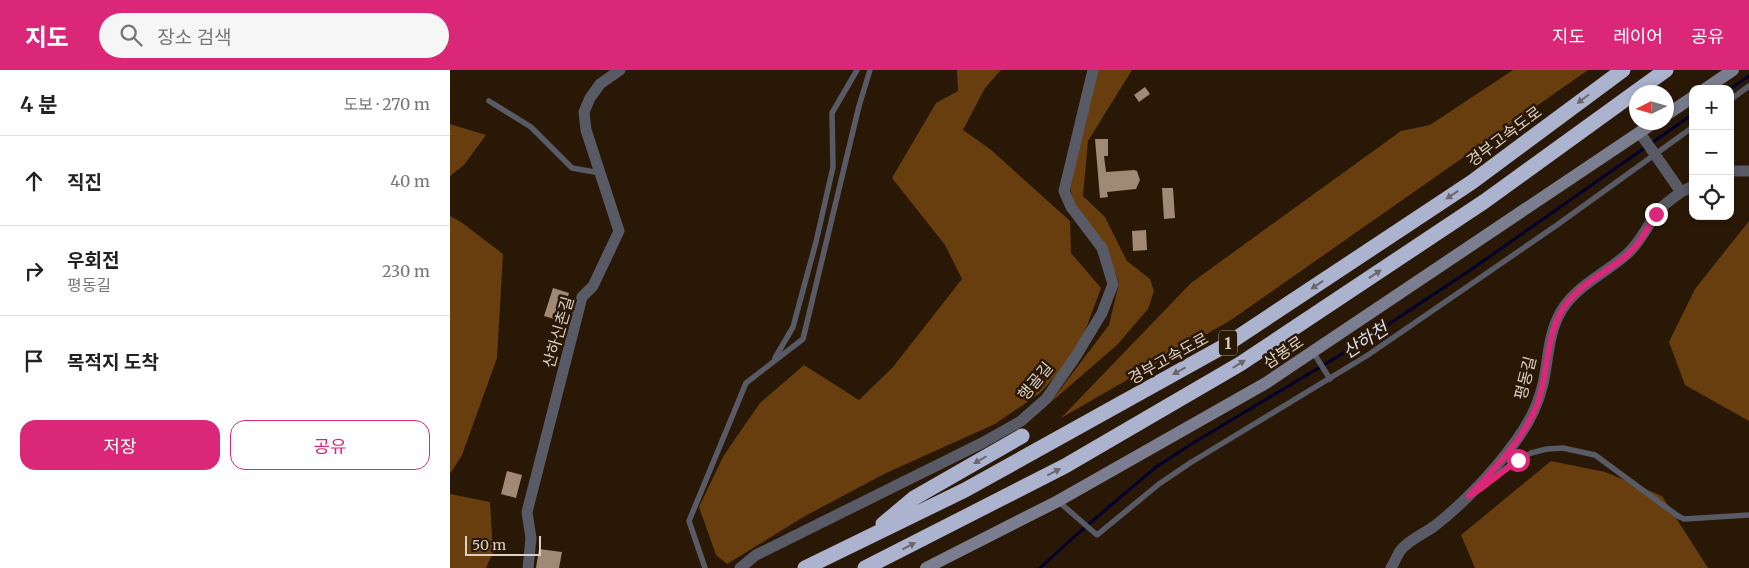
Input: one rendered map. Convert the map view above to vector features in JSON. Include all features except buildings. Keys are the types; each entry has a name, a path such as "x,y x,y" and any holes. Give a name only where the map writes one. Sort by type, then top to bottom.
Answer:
{"highway":[{"name":"경부고속도로","path":"805,568 965,490 1226,345 1472,182 1623,70"},
{"name":"1","path":"866,568 1065,466 1240,364 1485,202 1666,70"},
{"path":"864,540 914,498 1022,436"}],"main road":[{"path":"1711,85 1733,70"},
{"path":"1674,110 1689,100"},
{"name":"삼봉로","path":"926,568 1058,501 1316,356 1644,130"}],"street":[{"name":"산하신촌길","path":"528,568 531,538 527,512 582,297 593,286 619,231 586,130 584,112 590,98 600,84 620,70"},
{"name":"행골길","path":"740,568 756,555 982,444 1021,421 1046,399 1098,320 1113,284 1102,248 1071,207 1064,191 1093,70"},
{"path":"1640,133 1681,192 1689,188"},
{"path":"1734,171 1749,171"},
{"name":"평동길","path":"1391,568 1400,552 1408,544 1436,525 1469,496 1516,442 1532,416 1543,385 1552,334 1558,317 1575,293 1627,254 1641,240 1663,205 1681,192"}],"lane":[{"path":"773,362 793,327 816,242 833,167 832,113 857,70"},
{"path":"705,568 689,521 746,383 802,339 859,106 870,70"},
{"path":"1734,97 1749,86"},
{"path":"489,101 531,126 572,168 600,173"},
{"path":"1058,501 1096,535 1159,484 1190,463 1368,355 1689,130"},
{"path":"1316,356 1330,378"},
{"path":"1469,496 1509,466 1531,453 1547,449 1564,448 1595,456 1684,519 1749,515"}],"shaded area":[{"path":"957,70 1001,70 985,88 963,130 990,149 1070,221 1071,253 1101,288 1077,353 1039,394 995,424 886,473 805,516 727,564 716,555 699,507 724,455 760,403 804,365 859,400 893,367 962,279 945,245 892,178 936,103 958,91"},
{"path":"1093,70 1132,70 1088,141 1083,196 1105,217 1127,261 1150,279 1154,291 1148,309 1117,345 1050,403 1109,325 1119,283 1103,240 1071,207 1075,207 1068,180"},
{"path":"1513,70 1588,70 1231,320 1061,418 1191,283 1401,131 1430,125"},
{"path":"450,124 486,135 464,165 450,176"},
{"path":"450,216 461,222 503,254 497,358 462,455 450,474"},
{"path":"1749,221 1749,421 1685,385 1669,342 1695,289"},
{"path":"1551,461 1605,472 1662,496 1708,568 1475,568 1461,535"},
{"path":"450,494 490,502 493,552 486,568 450,568"}],"waterway":[{"name":"산하천","path":"1734,86 1749,76"},
{"name":"산하천","path":"1040,568 1156,467 1357,345 1469,271 1689,117"}],"route":[{"path":"1518,460 1469,496 1516,442 1532,416 1543,385 1552,334 1558,317 1565,306 1575,293 1627,254 1641,240 1656,214"}]}
